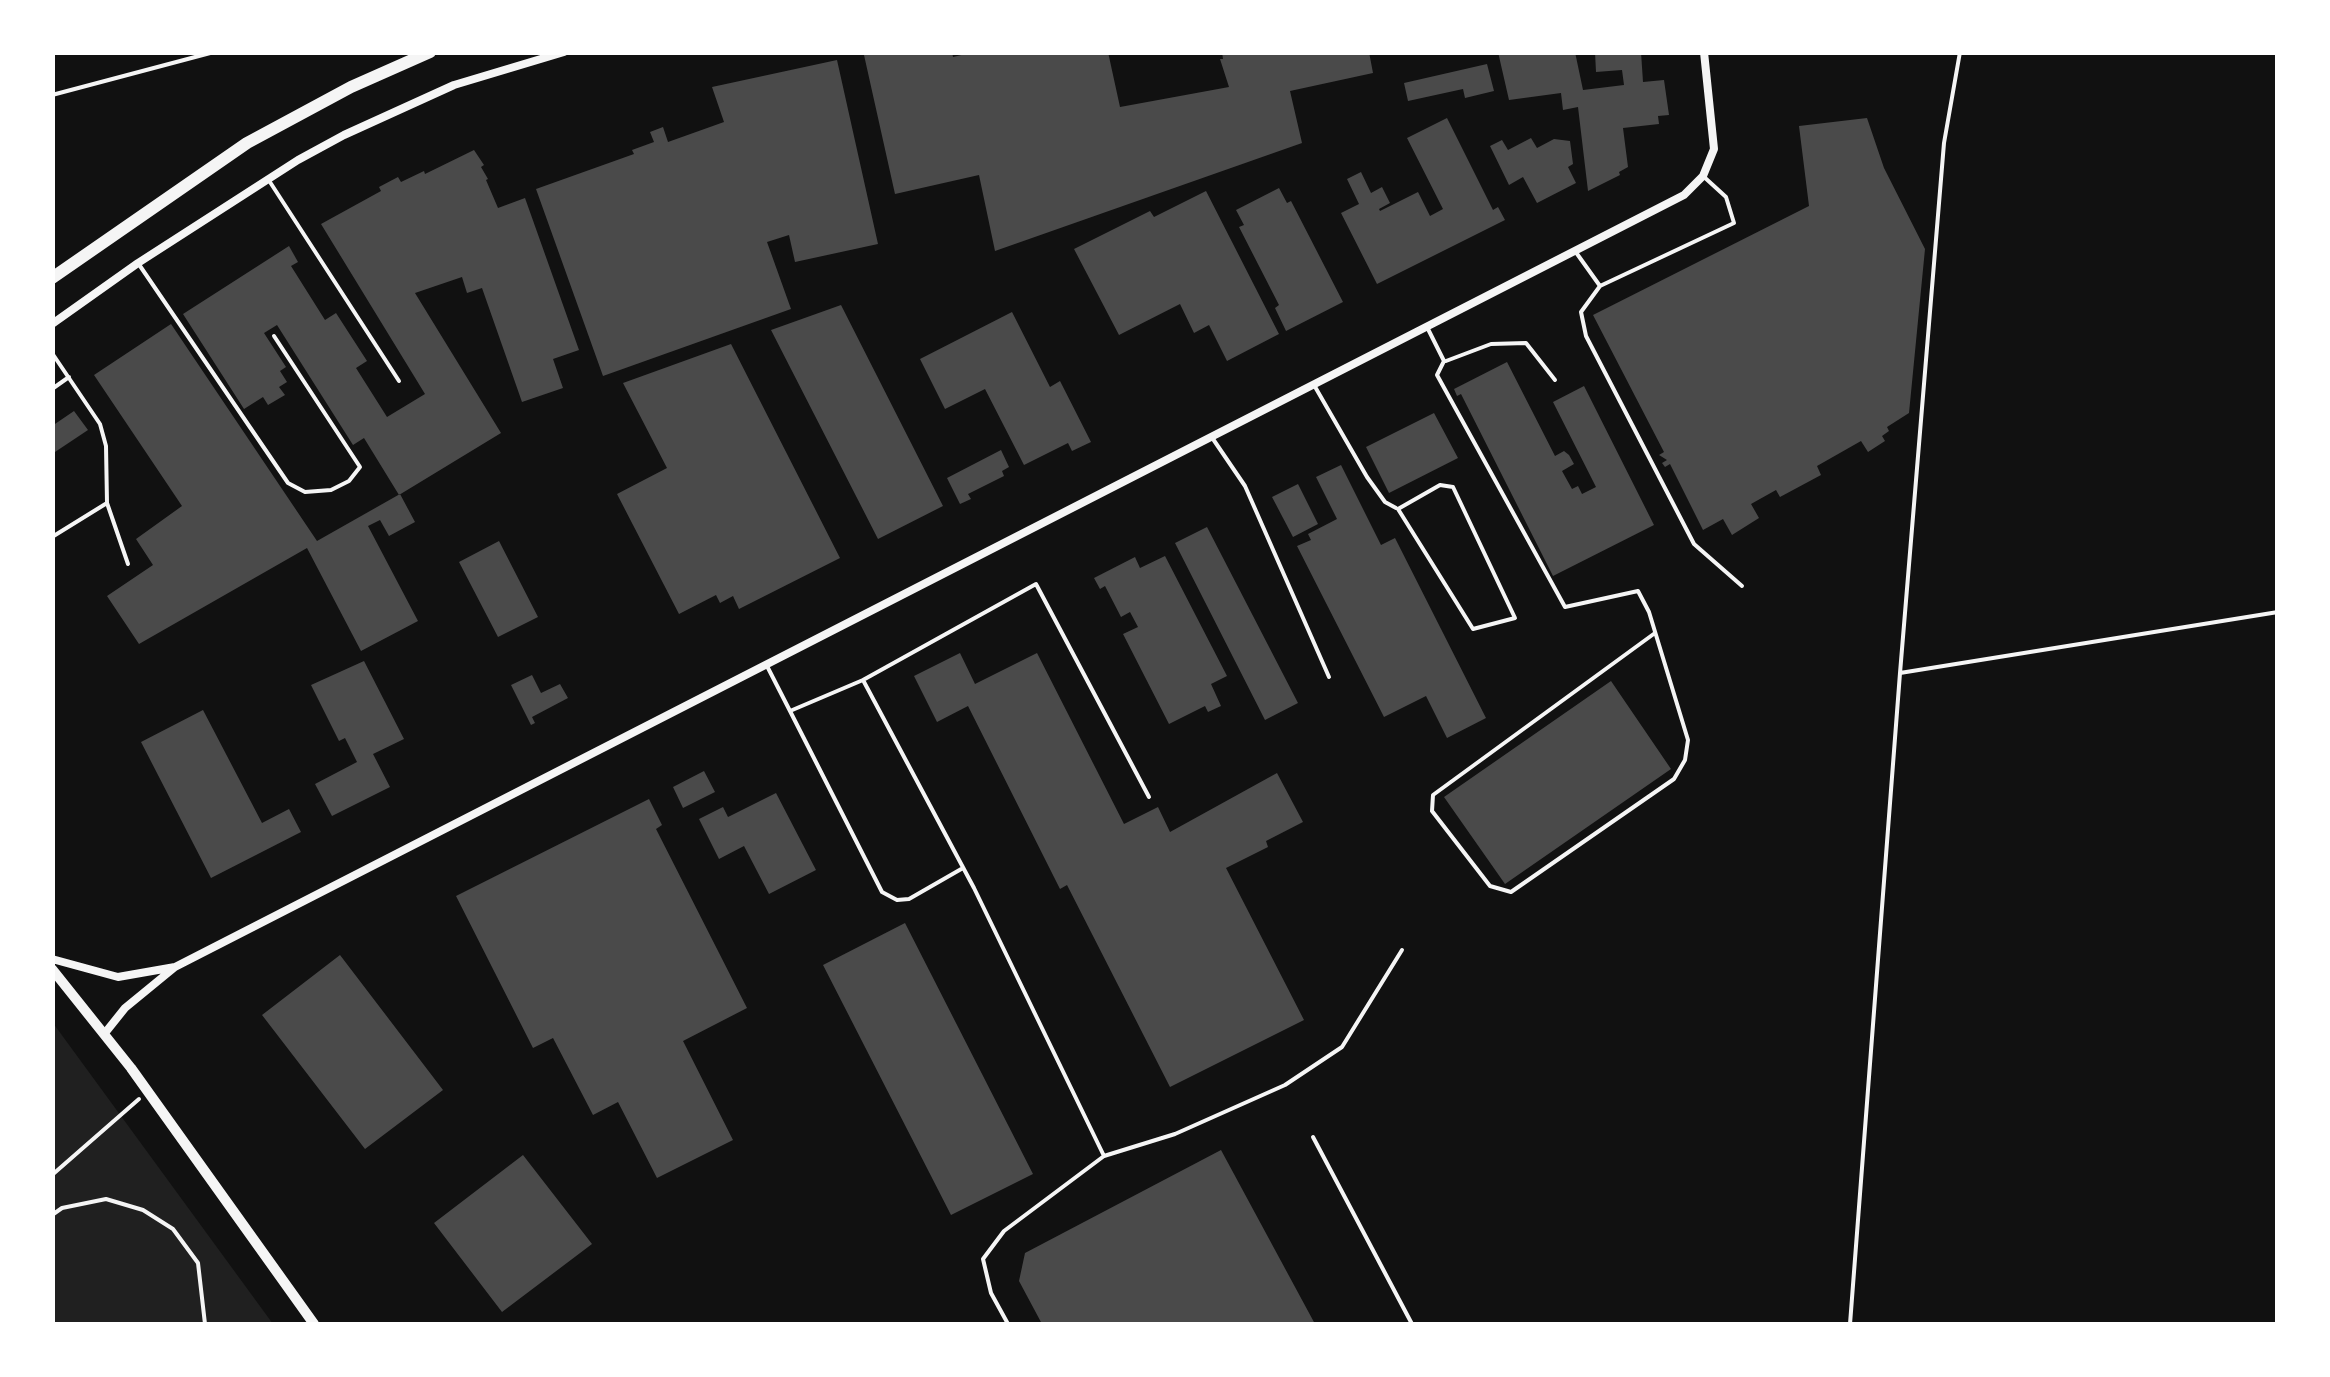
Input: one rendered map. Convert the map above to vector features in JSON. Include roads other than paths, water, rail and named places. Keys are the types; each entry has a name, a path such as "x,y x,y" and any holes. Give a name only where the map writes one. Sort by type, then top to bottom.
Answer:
{"main road":[{"path":"54,276 246,143 351,87 430,52"}],"street":[{"path":"52,324 138,263 298,160 408,103 564,52"},
{"path":"105,1033 146,988 174,967 1684,194 1703,176 1711,161 1714,136 1704,52"},
{"path":"52,959 118,977 174,967"},
{"path":"52,969 105,1033 314,1324"}],"lane":[{"path":"1703,176 1726,197 1734,223 1600,286 1581,312 1586,336 1694,544 1742,586"},
{"path":"268,179 399,382"},
{"path":"1575,251 1600,286"},
{"path":"138,263 288,484 305,492 331,490 349,480 360,467 274,336"},
{"path":"1426,327 1444,361"},
{"path":"1555,380 1526,343 1491,344 1444,361 1437,375 1565,607 1638,591 1656,633 1688,740 1679,773 1511,892 1490,886 1432,811 1433,795 1656,633"},
{"path":"52,352 100,424 106,446 107,503 128,564"},
{"path":"52,390 69,378"},
{"path":"1314,385 1367,477 1385,502 1398,509 1473,629 1515,618 1454,487 1440,485 1398,509"},
{"path":"1212,437 1246,486 1329,677"},
{"path":"52,537 107,503"},
{"path":"790,711 863,680 1036,584 1149,797"},
{"path":"766,665 882,892 897,900 909,899 963,868"},
{"path":"863,680 963,868 1104,1156"},
{"path":"1008,1324 991,1293 983,1259 1004,1231 1104,1156 1175,1134 1285,1085 1342,1047 1402,950"},
{"path":"1313,1137 1412,1324"}]}
